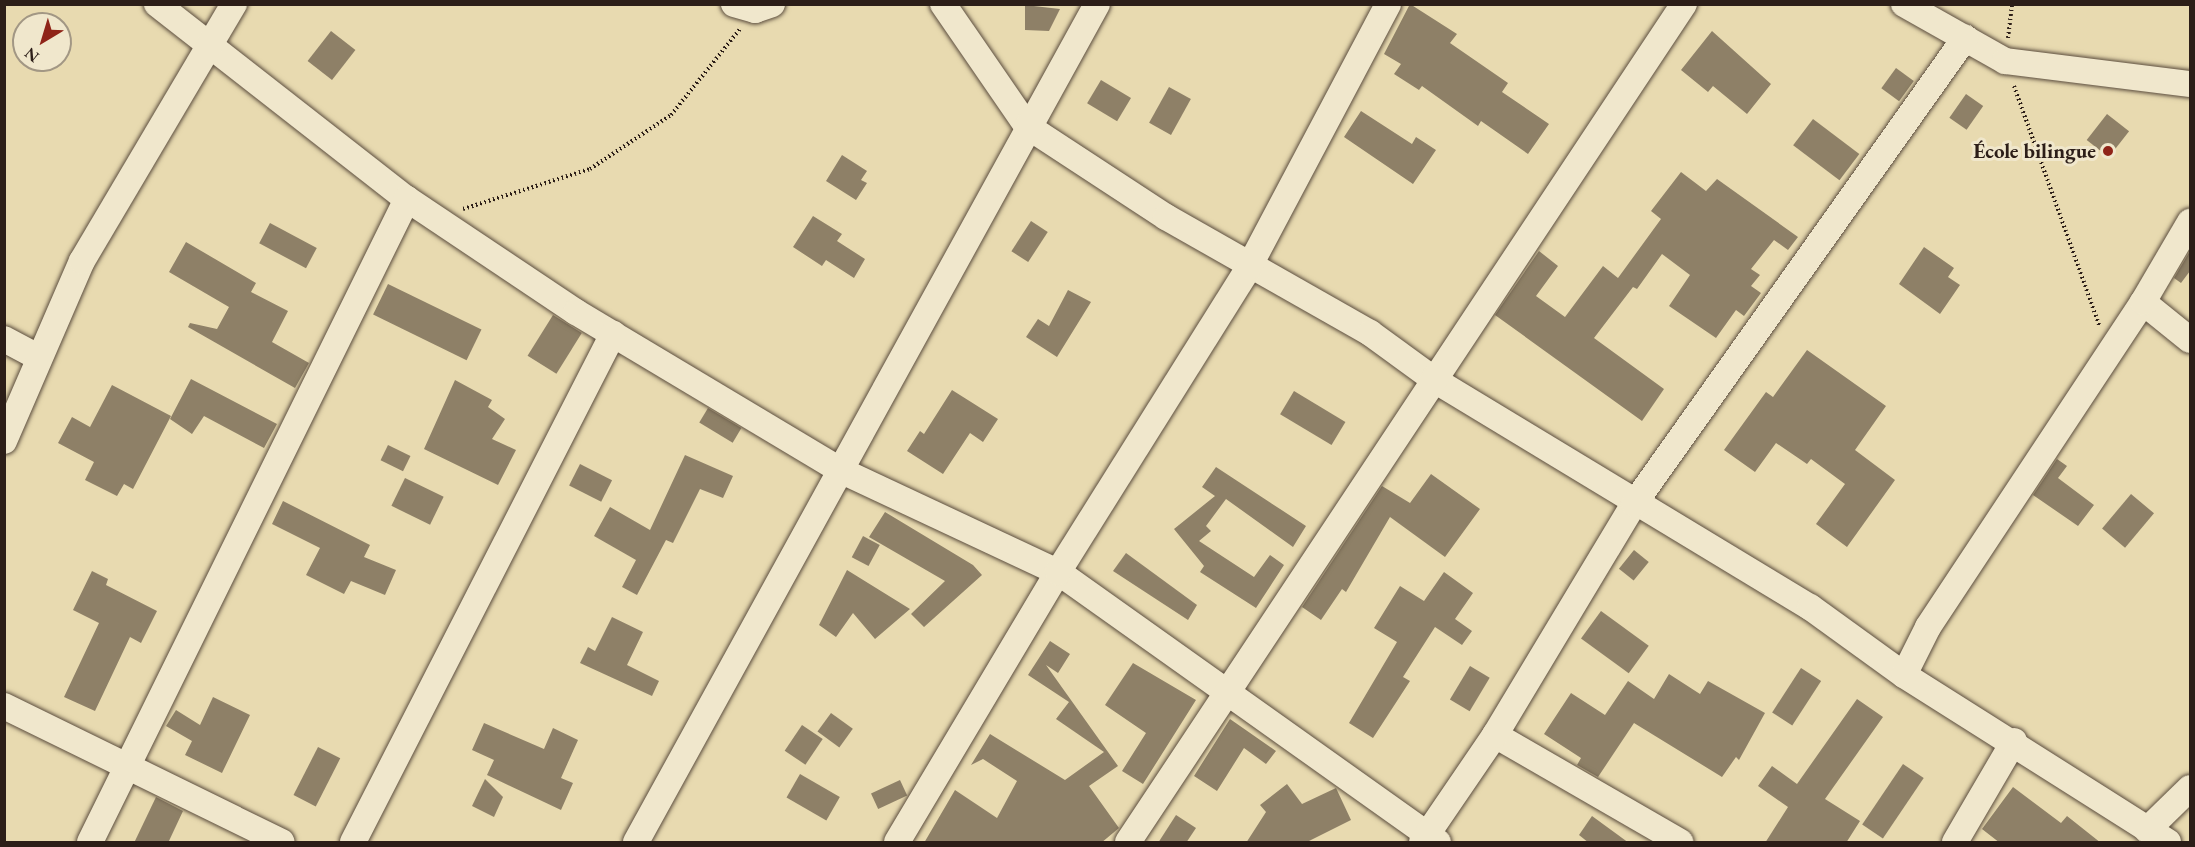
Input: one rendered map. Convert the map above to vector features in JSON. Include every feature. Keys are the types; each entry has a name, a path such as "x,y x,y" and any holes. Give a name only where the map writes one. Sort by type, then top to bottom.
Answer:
{"street":[{"path":"157,4 207,46 435,218 613,334 842,471 1058,572 1228,691 1429,840 1634,504 1965,39"},
{"path":"4,441 82,261 207,46 234,4"},
{"path":"943,4 1027,126 1166,217 1249,267 1370,333 1433,379 1634,504 1810,607 1904,675 2014,741 2157,836 2190,788"},
{"path":"636,843 842,471 1027,126 1097,4"},
{"path":"897,843 1058,572 1249,267 1388,4"},
{"path":"1128,843 1433,379 1684,4"},
{"path":"1904,4 2005,61 2190,84"},
{"path":"90,843 407,199"},
{"path":"1904,675 1928,627 2108,351 2143,302 2190,222"},
{"path":"2143,302 2190,340"},
{"path":"353,843 613,334"},
{"path":"4,339 39,358"},
{"path":"4,706 128,765 281,843"},
{"path":"1495,735 1680,843"},
{"path":"1955,843 2014,741"}],"path":[{"path":"2012,4 2005,61 2108,351"},
{"path":"435,218 590,170 671,115 754,6"}],"building":[{"path":"1410,4 1457,34 1450,43 1508,83 1502,92 1549,124 1528,154 1481,121 1478,126 1422,86 1419,90 1394,74 1401,64 1384,54"},
{"path":"1025,5 1060,9 1049,31 1025,30"},
{"path":"331,31 355,50 332,80 308,61"},
{"path":"1712,31 1771,84 1747,114 1713,86 1708,92 1681,70"},
{"path":"1896,68 1914,81 1899,101 1881,88"},
{"path":"1101,80 1131,98 1117,121 1087,103"},
{"path":"1169,87 1191,99 1171,135 1149,123"},
{"path":"1966,94 1983,106 1967,130 1949,118"},
{"path":"1361,111 1412,144 1416,137 1436,150 1413,184 1344,137"},
{"path":"2107,114 2129,131 2109,157 2087,140"},
{"path":"1813,119 1859,154 1839,180 1793,145"},
{"path":"842,155 867,171 861,180 867,183 856,200 826,181"},
{"path":"1681,172 1706,191 1717,179 1798,237 1788,250 1774,240 1751,269 1760,275 1751,286 1761,293 1744,316 1736,310 1716,338 1669,306 1690,275 1662,254 1637,289 1633,287 1594,338 1664,389 1642,421 1495,315 1539,251 1558,266 1536,296 1565,317 1603,266 1618,278 1661,219 1651,211"},
{"path":"813,216 842,234 837,241 865,259 854,278 826,260 822,266 793,247"},
{"path":"1031,221 1048,232 1028,262 1011,251"},
{"path":"270,223 317,248 306,268 259,243"},
{"path":"186,242 256,283 251,292 288,311 272,342 309,363 295,388 188,327 190,323 217,329 229,307 169,272"},
{"path":"1924,247 1954,268 1948,277 1960,285 1940,314 1899,284"},
{"path":"2190,251 2190,271 2181,283 2174,278"},
{"path":"388,284 481,330 467,360 373,315"},
{"path":"1068,290 1091,302 1057,357 1026,337 1038,319 1049,326"},
{"path":"553,315 582,333 556,374 528,356"},
{"path":"1807,350 1886,406 1855,450 1895,480 1847,547 1816,524 1845,484 1811,459 1807,464 1776,443 1755,472 1724,450 1766,392 1773,397"},
{"path":"191,379 277,424 264,448 204,416 192,434 170,419"},
{"path":"455,380 492,400 488,407 505,419 492,439 516,450 498,485 424,449"},
{"path":"112,385 171,416 133,489 124,484 117,496 85,480 94,462 58,443 72,417 90,427"},
{"path":"952,390 998,419 983,442 970,433 943,474 907,451 920,431 924,434"},
{"path":"1294,391 1345,422 1332,445 1280,414"},
{"path":"708,408 741,428 733,443 699,423"},
{"path":"388,445 410,456 403,471 381,460"},
{"path":"685,455 733,476 723,498 700,489 673,543 666,540 637,595 622,587 636,560 594,536 610,507 650,530"},
{"path":"2057,459 2067,466 2058,478 2094,505 2078,526 2033,495"},
{"path":"580,464 612,480 601,502 569,485"},
{"path":"1216,467 1306,526 1293,547 1226,499 1206,526 1211,531 1199,541 1254,577 1270,555 1284,565 1256,608 1200,572 1204,566 1174,529 1215,496 1202,487"},
{"path":"1431,474 1480,509 1445,557 1390,517 1346,592 1342,589 1321,620 1302,607 1382,486 1410,503"},
{"path":"405,478 444,497 430,525 391,506"},
{"path":"2131,494 2154,513 2125,548 2102,528"},
{"path":"283,501 370,545 364,557 396,570 385,595 351,581 344,594 306,575 320,548 272,524"},
{"path":"885,512 973,565 982,575 924,627 911,614 945,581 869,537"},
{"path":"863,536 880,545 869,566 852,557"},
{"path":"1634,550 1649,562 1634,581 1619,569"},
{"path":"1126,553 1197,605 1188,620 1113,571"},
{"path":"847,570 910,609 875,639 853,613 836,637 819,625"},
{"path":"92,571 108,579 106,585 157,611 141,643 130,637 95,711 64,697 99,623 73,610"},
{"path":"1444,572 1473,593 1455,619 1472,631 1462,645 1435,627 1403,677 1410,681 1373,738 1349,723 1397,642 1374,628 1400,586 1424,601"},
{"path":"1601,611 1649,646 1629,673 1581,639"},
{"path":"612,617 643,632 627,665 659,681 652,696 580,663 588,647 595,651"},
{"path":"1050,641 1070,654 1058,673 1046,665 1118,766 1089,786 1119,828 1101,843 924,843 955,790 997,818 1017,781 983,759 971,765 990,734 1065,780 1104,752 1056,719 1069,702 1028,675"},
{"path":"1133,663 1196,700 1143,784 1122,771 1146,733 1105,705"},
{"path":"1470,666 1490,678 1470,711 1450,699"},
{"path":"1801,668 1821,681 1792,726 1772,712"},
{"path":"1669,674 1700,694 1708,681 1765,713 1739,760 1736,757 1722,777 1634,723 1598,777 1577,765 1581,758 1544,734 1571,693 1605,715 1628,681 1654,699"},
{"path":"213,697 250,715 222,773 185,755 192,741 166,726 176,710 200,725"},
{"path":"1857,699 1883,717 1825,799 1860,821 1846,843 1765,843 1788,807 1758,786 1772,766 1797,784"},
{"path":"831,713 853,729 839,747 817,732"},
{"path":"1230,719 1276,751 1266,764 1244,748 1217,791 1194,776"},
{"path":"484,723 544,749 553,728 578,740 561,778 573,783 561,810 487,775 494,760 472,750"},
{"path":"802,725 823,739 805,765 785,751"},
{"path":"318,747 340,758 316,806 293,795"},
{"path":"1903,764 1924,778 1883,838 1862,825"},
{"path":"800,774 840,797 826,820 786,797"},
{"path":"485,779 503,797 494,817 472,806"},
{"path":"900,780 907,795 878,809 871,794"},
{"path":"1287,784 1302,804 1336,788 1351,820 1305,843 1246,843 1266,812 1260,805"},
{"path":"2013,787 2061,823 2067,816 2101,843 2000,843 1982,829"},
{"path":"156,797 183,811 168,843 134,843"},
{"path":"1176,815 1196,828 1186,843 1158,843"},
{"path":"1592,816 1629,843 1589,843 1579,835"}],"place":[{"name":"École bilingue","path":"2108,151"}]}
